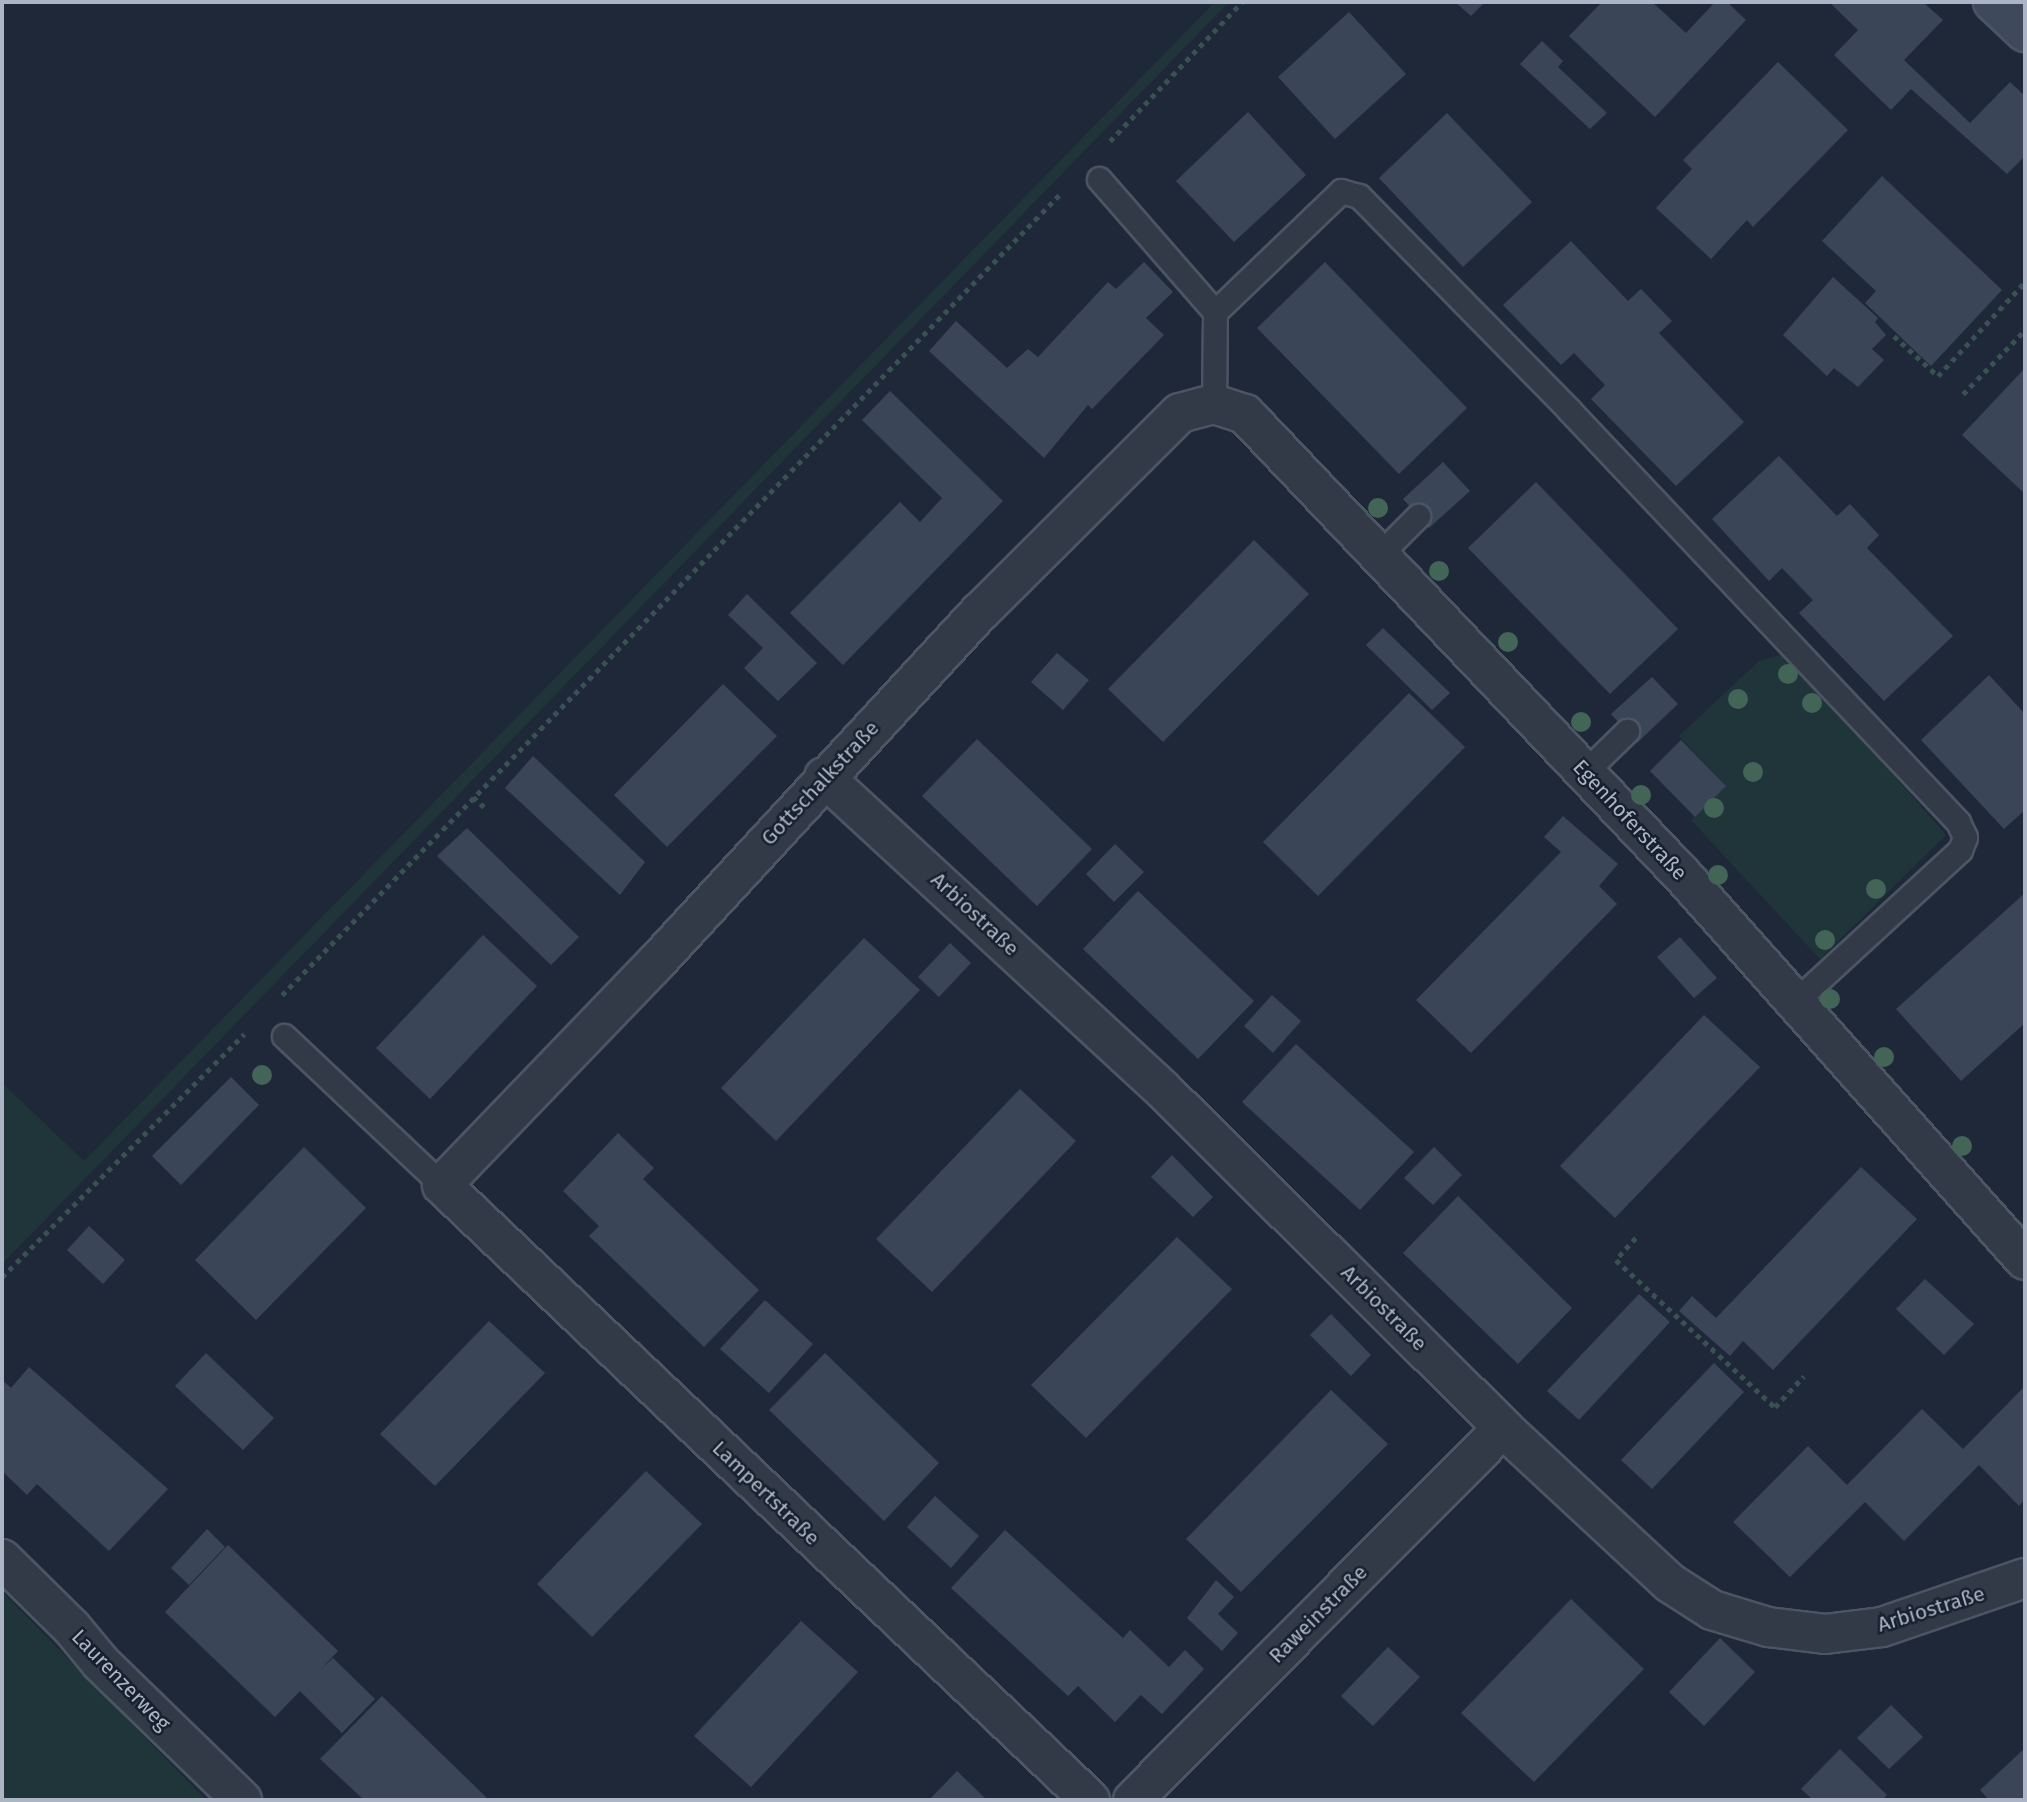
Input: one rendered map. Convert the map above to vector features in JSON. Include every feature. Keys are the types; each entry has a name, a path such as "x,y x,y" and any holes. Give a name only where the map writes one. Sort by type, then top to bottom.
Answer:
{"main road":[{"path":"1993,2 2025,32"}],"street":[{"name":"Egenhoferstraße","path":"1214,404 1245,414 1380,554 1796,1001 2025,1260"},
{"name":"Gottschalkstraße","path":"442,1185 653,966 824,776 980,612 1180,413 1214,404"},
{"name":"Arbiostraße","path":"824,776 1189,1115 1503,1428 1670,1583 1712,1610 1768,1627 1825,1634 1882,1627 2025,1578"},
{"name":"Lampertstraße","path":"442,1185 1090,1800"},
{"name":"Raweinstraße","path":"1133,1800 1503,1428"},
{"name":"Laurenzerweg","path":"2,1559 72,1628 100,1662 242,1800"}],"lane":[{"path":"1099,179 1215,312 1214,404"},
{"path":"1215,312 1341,191 1360,196 1579,420 1958,822 1965,837 1960,850 1796,1001"},
{"path":"1380,554 1418,516"},
{"path":"1585,772 1627,731"},
{"path":"284,1036 442,1185"}],"path":[{"path":"1104,147 1242,2"},
{"path":"276,1001 1067,186"},
{"path":"1894,336 1938,376 2025,282"},
{"path":"1963,394 2025,330"},
{"path":"473,797 484,807"},
{"path":"2,1277 248,1030"},
{"path":"1636,1238 1616,1260 1775,1407 1804,1376"}],"green space":[{"path":"1215,2 1229,2 2,1264 2,1083 84,1161"},
{"path":"1779,655 1793,659 1946,835 1820,959 1691,820 1726,786 1679,736 1759,661"},
{"path":"2,1591 206,1800 2,1800"}],"building":[{"path":"1455,2 1485,2 1471,16"},
{"path":"1602,2 1652,2 1686,33 1715,2 1727,2 1746,20 1655,117 1569,36"},
{"path":"1829,2 1923,2 1943,20 1904,60 1970,123 2010,82 2025,96 2025,156 2007,174 1911,89 1891,110 1834,55 1858,30"},
{"path":"1349,12 1406,74 1335,139 1278,77"},
{"path":"1542,41 1563,61 1558,67 1607,113 1590,129 1520,64"},
{"path":"1778,62 1848,130 1753,227 1747,220 1711,259 1656,208 1692,169 1683,160"},
{"path":"1248,112 1306,175 1234,242 1176,181"},
{"path":"1447,113 1532,202 1463,267 1379,178"},
{"path":"1882,176 2002,290 1931,366 1865,303 1876,291 1822,241"},
{"path":"1571,241 1628,301 1641,289 1672,321 1659,333 1744,422 1676,486 1591,399 1605,385 1574,353 1561,365 1503,305"},
{"path":"1144,262 1173,292 1146,318 1164,335 1092,409 1088,405 1044,458 929,351 956,321 1007,368 1028,349 1038,357 1108,282 1116,289"},
{"path":"1325,262 1467,408 1399,474 1257,328"},
{"path":"1833,277 1878,318 1875,322 1886,335 1872,349 1884,360 1858,387 1834,368 1827,376 1783,335"},
{"path":"2025,368 2025,494 1962,435"},
{"path":"890,391 1003,501 843,665 790,613 900,502 920,522 942,498 862,420"},
{"path":"1779,456 1837,516 1850,504 1879,535 1867,548 1953,636 1884,701 1799,613 1813,600 1782,568 1769,581 1712,519"},
{"path":"1443,462 1470,491 1429,528 1403,499"},
{"path":"1536,482 1678,629 1610,694 1468,548"},
{"path":"1254,540 1309,594 1163,742 1108,689"},
{"path":"747,594 817,663 778,701 744,668 763,648 728,615"},
{"path":"1383,628 1450,693 1432,710 1366,645"},
{"path":"1057,653 1089,680 1063,710 1031,682"},
{"path":"1989,675 2025,714 2025,810 2004,829 1921,740"},
{"path":"1652,677 1678,704 1637,743 1611,714"},
{"path":"723,684 777,736 667,847 614,795"},
{"path":"1409,693 1465,747 1318,896 1263,842"},
{"path":"977,739 1092,849 1037,906 922,796"},
{"path":"1681,740 1726,786 1695,817 1650,771"},
{"path":"533,756 645,862 620,895 505,788"},
{"path":"1563,816 1618,864 1599,886 1617,904 1471,1053 1416,1000 1561,852 1544,837"},
{"path":"467,828 579,937 551,965 437,856"},
{"path":"1115,844 1144,872 1114,902 1086,874"},
{"path":"1138,891 1254,1001 1198,1059 1083,949"},
{"path":"2025,893 2025,1023 1961,1081 1896,1009"},
{"path":"483,935 537,986 430,1099 376,1048"},
{"path":"1680,937 1717,978 1694,998 1657,957"},
{"path":"864,938 920,990 776,1141 721,1088"},
{"path":"950,943 971,963 939,997 918,977"},
{"path":"1272,995 1301,1021 1273,1053 1244,1026"},
{"path":"1704,1015 1760,1067 1615,1218 1560,1166"},
{"path":"1296,1044 1414,1152 1360,1210 1242,1102"},
{"path":"231,1077 259,1105 181,1185 152,1156"},
{"path":"1020,1089 1076,1141 932,1292 876,1239"},
{"path":"618,1133 654,1168 643,1179 759,1290 704,1347 589,1236 599,1226 563,1191"},
{"path":"304,1147 366,1208 256,1320 195,1260"},
{"path":"1434,1147 1462,1175 1433,1205 1404,1178"},
{"path":"1172,1155 1213,1197 1193,1217 1151,1177"},
{"path":"1861,1167 1917,1219 1773,1370 1743,1341 1730,1356 1679,1311 1692,1296 1716,1318"},
{"path":"1458,1196 1572,1308 1518,1364 1403,1253"},
{"path":"89,1226 125,1260 103,1284 67,1250"},
{"path":"1177,1237 1232,1289 1086,1438 1031,1385"},
{"path":"1925,1279 1974,1324 1944,1355 1896,1309"},
{"path":"1639,1294 1670,1322 1579,1420 1547,1391"},
{"path":"765,1300 813,1344 769,1393 720,1349"},
{"path":"1331,1314 1371,1355 1351,1376 1310,1335"},
{"path":"489,1321 545,1373 435,1486 380,1434"},
{"path":"206,1353 274,1418 243,1450 175,1386"},
{"path":"825,1353 939,1463 884,1521 769,1410"},
{"path":"1714,1363 1744,1392 1652,1489 1621,1460"},
{"path":"29,1367 168,1489 109,1551 37,1484 27,1495 2,1471 2,1380 11,1388"},
{"path":"2025,1386 2025,1499 2019,1506 1979,1465 1904,1541 1865,1502 1790,1577 1733,1522 1808,1446 1847,1485 1922,1409 1963,1449"},
{"path":"1331,1390 1388,1444 1241,1592 1186,1539"},
{"path":"646,1471 702,1524 592,1637 537,1584"},
{"path":"935,1496 979,1536 951,1568 907,1527"},
{"path":"207,1529 225,1547 189,1585 171,1568"},
{"path":"1005,1530 1123,1638 1130,1630 1169,1667 1185,1650 1204,1669 1162,1714 1141,1695 1115,1722 1078,1686 1068,1696 951,1588"},
{"path":"228,1545 338,1651 322,1668 333,1658 375,1699 342,1733 300,1691 275,1717 165,1612"},
{"path":"1216,1580 1234,1597 1218,1614 1238,1633 1222,1651 1187,1618"},
{"path":"1571,1599 1644,1669 1534,1782 1461,1713"},
{"path":"801,1621 858,1672 751,1787 694,1736"},
{"path":"1720,1638 1755,1672 1704,1726 1669,1692"},
{"path":"1388,1647 1420,1677 1373,1726 1341,1696"},
{"path":"382,1696 486,1797 485,1800 364,1800 320,1759"},
{"path":"1891,1705 1923,1737 1889,1769 1857,1738"},
{"path":"2025,1748 2025,1800 1989,1800 1980,1790"},
{"path":"1840,1749 1887,1795 1882,1800 1813,1800 1801,1789"},
{"path":"957,1771 987,1800 929,1800"}]}
